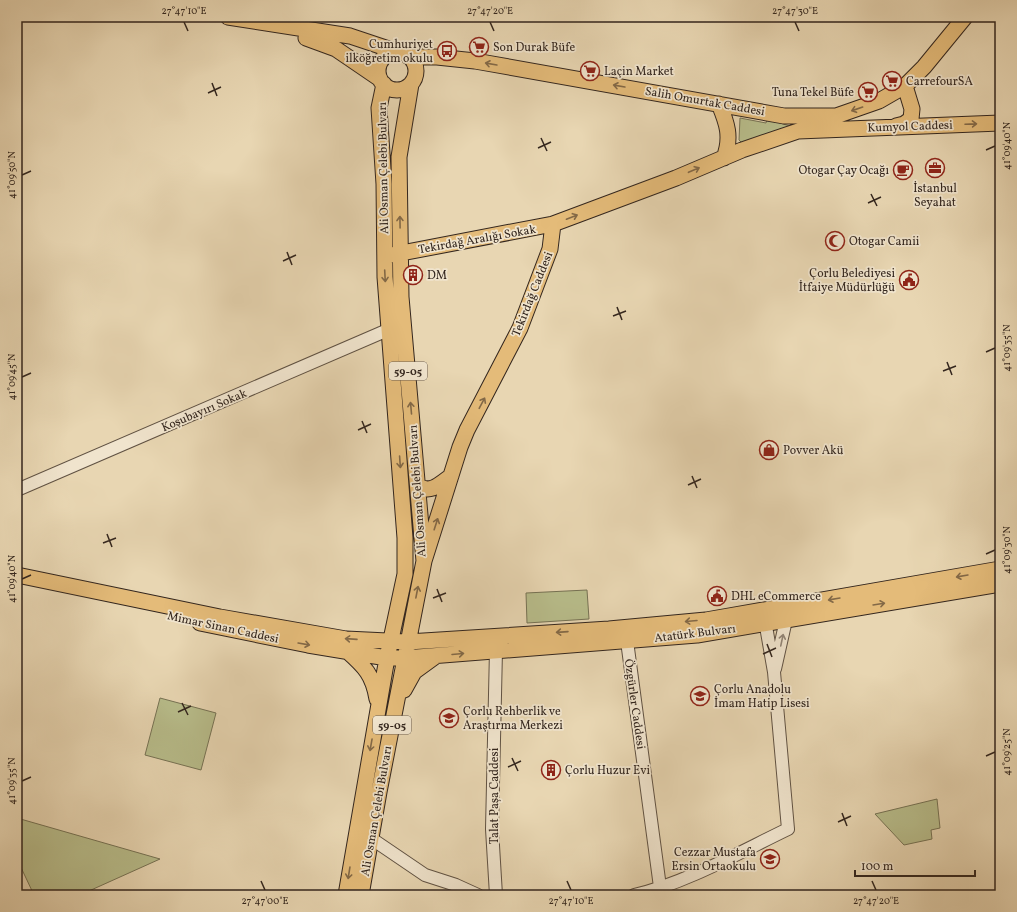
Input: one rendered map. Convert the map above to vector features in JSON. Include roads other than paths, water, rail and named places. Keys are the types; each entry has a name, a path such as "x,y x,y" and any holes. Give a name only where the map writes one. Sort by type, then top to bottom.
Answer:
{"main road":[{"path":"228,17 350,36 404,55 416,67 414,78 411,84 395,90 330,46 258,22"},
{"name":"Salih Omurtak Caddesi","path":"404,55 475,61 784,116 836,116 879,102 905,86 924,67 965,17"},
{"path":"382,81 378,72 382,60 386,56 404,55"},
{"name":"Ali Osman Çelebi Bulvarı","path":"346,895 378,706 390,641 405,574 405,538 385,256 384,184 379,108 382,81"},
{"name":"Ali Osman Çelebi Bulvarı","path":"361,895 379,792 424,561 401,298 399,157 411,84"},
{"path":"890,127 904,124 911,119 912,109 905,86"},
{"path":"719,104 728,125 729,138 724,158"},
{"path":"553,224 742,150 735,137 734,127 740,107"},
{"name":"Kumyol Caddesi","path":"742,150 798,131 1000,123"},
{"name":"Tekirdağ Aralığı Sokak","path":"385,256 553,224"},
{"name":"Tekirdağ Caddesi","path":"424,561 467,430 520,328 550,249 553,224"},
{"path":"418,486 424,490 432,490 451,476"},
{"name":"Atatürk Bulvarı","path":"786,614 1000,569"},
{"name":"Mimar Sinan Caddesi","path":"17,576 271,626 346,639 390,641"},
{"name":"Mimar Sinan Caddesi","path":"63,584 85,595 240,632 387,658"},
{"name":"Atatürk Bulvarı","path":"390,641 430,641 764,617 1000,584"},
{"path":"413,614 418,628 430,641"},
{"name":"Atatürk Bulvarı","path":"387,658 436,656 697,635 764,617"},
{"path":"347,651 364,666 372,676 378,706"},
{"path":"396,705 414,672 436,656"}],"street":[{"name":"Koşubayırı Sokak","path":"17,490 390,329"},
{"path":"774,672 786,614"},
{"path":"634,895 660,887 705,868 788,829 774,672 764,617"},
{"name":"Özgürler Caddesi","path":"626,640 660,887"},
{"name":"Talat Paşa Caddesi","path":"496,650 492,829 496,895"},
{"path":"372,839 425,875 456,885 478,895"}],"place":[{"name":"Son Durak Büfe","path":"479,47"},
{"name":"Cumhuriyet ilköğretim okulu","path":"447,51"},
{"name":"Laçin Market","path":"590,71"},
{"name":"CarrefourSA","path":"892,81"},
{"name":"Tuna Tekel Büfe","path":"868,92"},
{"name":"İstanbul Seyahat","path":"935,168"},
{"name":"Otogar Çay Ocağı","path":"903,170"},
{"name":"Otogar Camii","path":"835,241"},
{"name":"DM","path":"413,275"},
{"name":"Çorlu Belediyesi İtfaiye Müdürlüğü","path":"909,280"},
{"name":"Povver Akü","path":"769,450"},
{"name":"DHL eCommerce","path":"717,596"},
{"name":"Çorlu Anadolu İmam Hatip Lisesi","path":"700,696"},
{"name":"Çorlu Rehberlik ve Araştırma Merkezi","path":"449,718"},
{"name":"Çorlu Huzur Evi","path":"551,770"},
{"name":"Cezzar Mustafa Ersin Ortaokulu","path":"770,859"}]}
